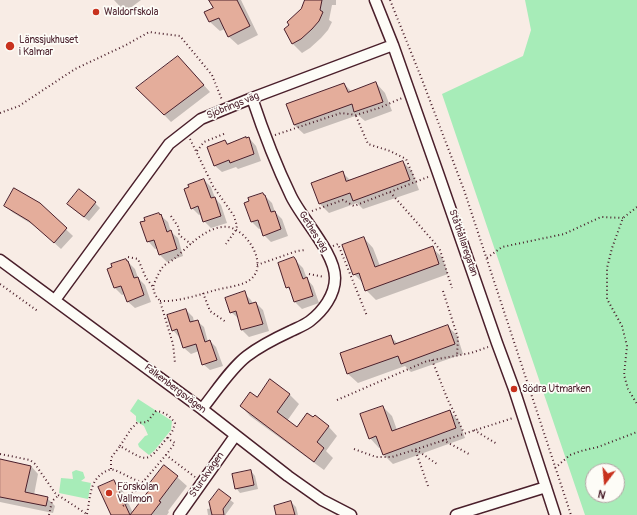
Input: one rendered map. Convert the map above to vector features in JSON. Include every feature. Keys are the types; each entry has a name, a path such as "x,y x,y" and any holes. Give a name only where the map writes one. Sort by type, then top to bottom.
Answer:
{"street":[{"name":"Ståthållaregatan","path":"375,0 393,45 514,389 555,515"},
{"name":"Sjöbrings väg","path":"55,300 168,144 185,131 201,119 252,98 393,45"},
{"name":"Gethes väg","path":"252,98 291,197 325,249 332,264 335,278"},
{"name":"Falkenbergsvägen","path":"0,260 202,409 235,436 322,500 351,515"},
{"path":"202,409 235,367 246,356 273,340 309,322 325,306 332,292 335,278"},
{"name":"Sturckvägen","path":"179,515 235,436"},
{"path":"456,515 546,487"}],"path":[{"path":"390,0 464,190 571,515"},
{"path":"0,113 19,106 75,69 126,45 149,32 180,36 212,76 226,109"},
{"path":"267,137 341,114 356,115 379,108 410,94"},
{"path":"356,115 368,144 390,151 406,159 416,182"},
{"path":"185,131 213,186 234,216 237,226 236,230 226,244"},
{"path":"196,151 204,142 226,133"},
{"path":"302,214 343,200 354,206 438,173"},
{"path":"390,192 440,250 452,288"},
{"path":"637,208 623,218 612,248 607,268 607,299 622,326 627,346 624,375 628,389 637,404"},
{"path":"171,216 179,228 179,235 191,244"},
{"path":"487,258 502,247 564,234 601,217 623,218"},
{"path":"153,287 163,267 208,231 218,227 230,227 236,230 244,236 255,250 258,261 256,271 251,279 243,283 168,302 160,301"},
{"path":"325,249 338,244 367,316"},
{"path":"257,265 297,251 305,250"},
{"path":"128,257 138,259 146,278 153,287 155,295 160,301 174,344 175,364"},
{"path":"309,274 319,277 335,278"},
{"path":"0,284 39,312"},
{"path":"443,291 458,338 457,356"},
{"path":"203,293 210,311 226,322"},
{"path":"337,400 427,361 472,353 497,344"},
{"path":"432,360 447,398 464,434"},
{"path":"111,469 111,458 131,429 137,423 147,422 156,411 162,412 170,417 175,423 168,438 150,457 145,459 140,458 120,446"},
{"path":"354,449 376,457 392,457 522,415"},
{"path":"474,430 497,444"},
{"path":"555,468 570,455 598,447 637,432"},
{"path":"123,506 127,503 132,493 138,490 175,443 168,438"},
{"path":"443,440 469,454"},
{"path":"415,449 437,464"},
{"path":"415,449 428,486"},
{"path":"0,454 30,460 35,464 55,493 87,515 94,482 98,475 111,469 120,471 135,481 143,482"},
{"path":"166,455 202,482"},
{"path":"49,515 52,501 59,495"}],"green space":[{"path":"525,0 637,0 637,515 585,515 442,94 523,56 531,30"},
{"path":"138,399 172,421 171,430 149,455 139,447 138,444 145,436 148,435 144,426 136,421 136,416 130,411"},
{"path":"76,470 83,472 85,478 81,481 91,483 88,499 59,493 61,478 73,479 72,472"}],"building":[{"path":"209,0 237,0 250,26 228,37 219,18 209,22 204,12 213,8"},
{"path":"305,0 322,0 320,10 323,12 319,21 312,29 301,39 292,44 284,29 289,25 287,22 301,9"},
{"path":"178,56 204,85 164,115 136,88"},
{"path":"376,82 383,102 354,112 352,104 294,125 286,104 344,83 348,92"},
{"path":"249,137 254,154 230,163 229,160 214,166 207,147 225,140 227,144"},
{"path":"403,161 410,180 353,201 350,193 319,204 311,183 343,171 346,181"},
{"path":"204,179 211,198 215,197 221,216 203,222 198,206 191,209 184,189 189,187 188,185"},
{"path":"14,188 40,203 67,228 54,243 29,221 4,206"},
{"path":"79,189 96,202 84,217 67,204"},
{"path":"263,193 271,212 275,211 281,229 263,236 258,220 251,222 244,203 249,201 248,198"},
{"path":"159,213 160,215 161,214 167,232 171,230 177,249 159,255 154,240 147,242 140,222 145,221 144,218"},
{"path":"364,237 375,267 433,246 439,264 365,291 359,273 353,275 342,245"},
{"path":"294,257 303,279 307,277 313,296 294,302 289,287 286,288 278,263"},
{"path":"126,259 134,278 138,277 144,295 127,302 121,286 114,288 107,269 112,267 111,264"},
{"path":"245,291 249,304 256,302 263,324 241,330 236,311 230,313 225,298"},
{"path":"186,309 190,322 198,320 205,342 210,340 217,360 202,365 196,344 183,348 177,329 172,331 167,315"},
{"path":"448,325 455,344 401,364 398,356 347,374 340,353 391,335 394,344"},
{"path":"270,379 290,394 277,412 297,427 307,413 313,417 315,415 329,426 317,442 324,448 314,462 240,406 250,392 257,397"},
{"path":"383,406 392,431 450,410 456,428 383,455 376,436 369,439 360,414"},
{"path":"0,459 31,466 25,492 48,497 46,506 0,497"},
{"path":"164,465 178,476 159,501 161,502 151,515 130,515 150,489 147,487"},
{"path":"251,470 254,485 235,489 232,474"},
{"path":"114,480 130,515 111,515 98,487"},
{"path":"219,489 231,498 223,509 224,515 212,515 209,502"},
{"path":"291,501 295,515 276,515 274,506"}],"place":[{"name":"Waldorfskola","path":"96,12"},
{"name":"Länssjukhuset i Kalmar","path":"10,46"},
{"name":"Södra Utmarken","path":"514,389"},
{"name":"Förskolan Vallmon","path":"109,493"}]}
